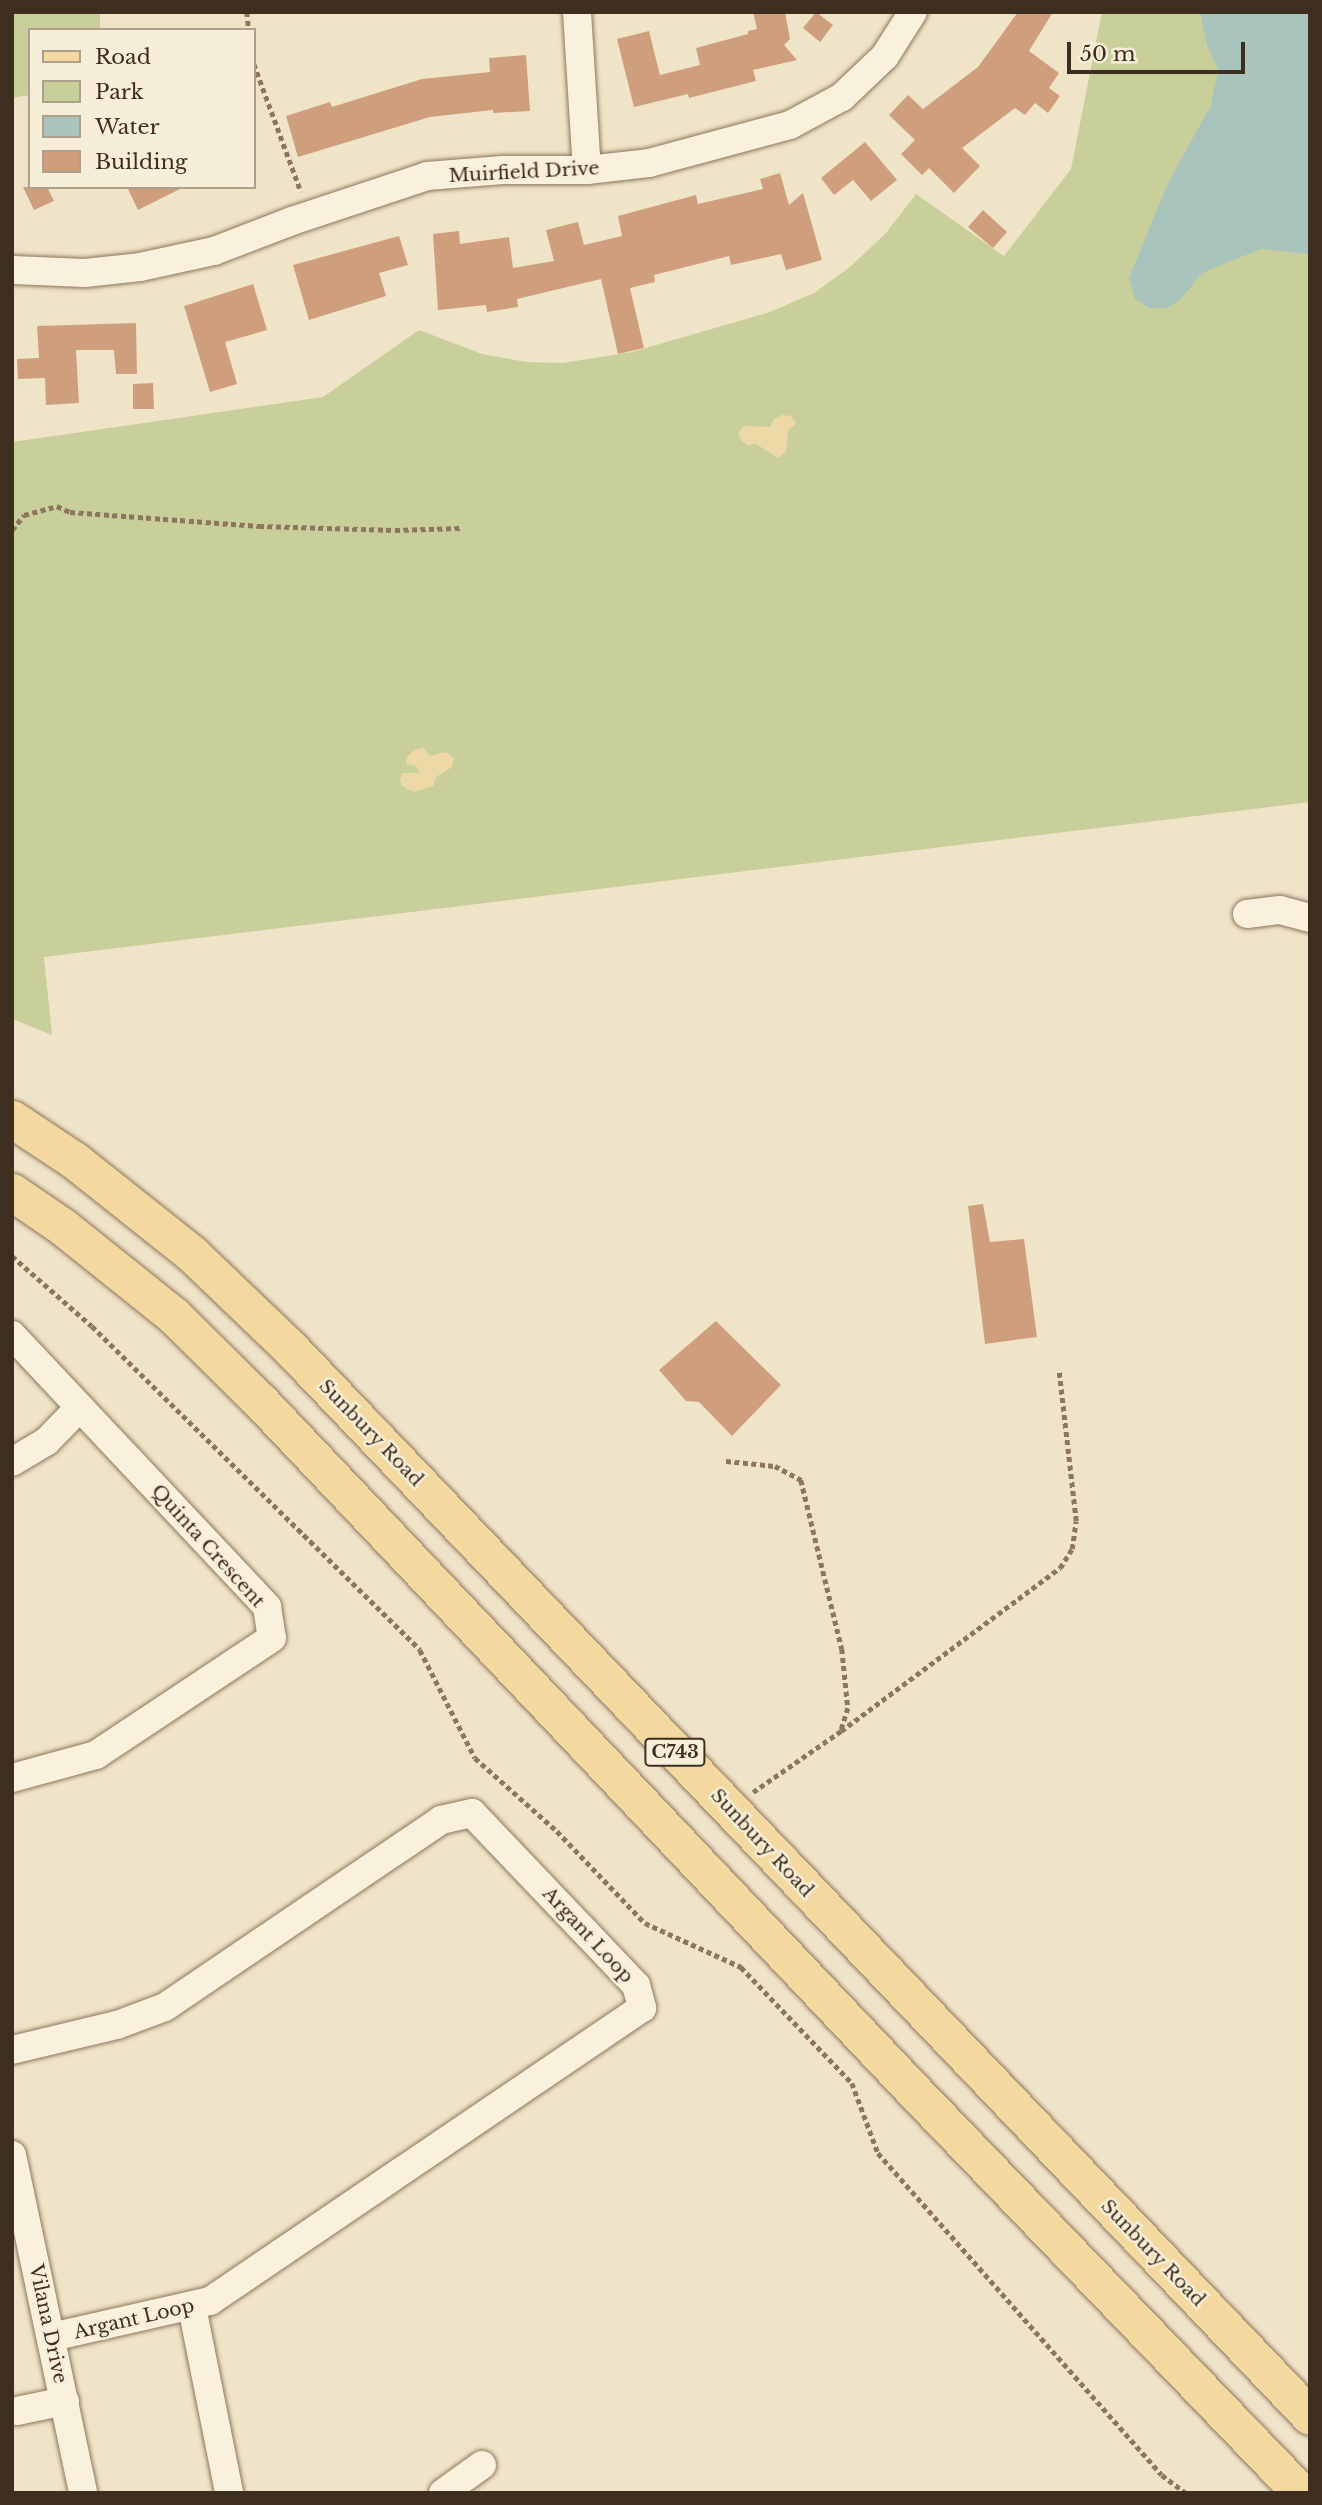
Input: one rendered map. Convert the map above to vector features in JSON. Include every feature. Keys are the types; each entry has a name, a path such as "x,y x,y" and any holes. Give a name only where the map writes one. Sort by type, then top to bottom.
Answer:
{"main road":[{"name":"Sunbury Road","path":"12,1119 74,1160 192,1254 292,1350 1310,2416"},
{"name":"C743","path":"12,1192 63,1227 174,1316 261,1402 912,2089 1301,2493"}],"street":[{"path":"577,12 587,170"},
{"name":"Muirfield Drive","path":"13,270 85,272 140,267 214,251 309,215 427,176 503,170 587,170 649,163 790,125 842,97 886,56 913,12"},
{"path":"1247,915 1280,910 1310,918"},
{"name":"Quinta Crescent","path":"12,1335 267,1607 272,1638 96,1755 12,1778"},
{"path":"12,1462 47,1441 80,1407"},
{"name":"Argant Loop","path":"12,2050 117,2025 165,2007 441,1820 472,1813 636,1985 642,2008 210,2301 52,2337"},
{"name":"Vilana Drive","path":"12,2155 83,2493"},
{"path":"192,2307 229,2493"},
{"path":"17,2410 65,2402"},
{"path":"443,2493 482,2465"}],"path":[{"path":"256,69 309,215"},
{"path":"12,530 24,515 57,506 70,512 219,524 395,530 460,528"},
{"path":"12,1256 92,1326 420,1650 475,1758 557,1831 645,1923 741,1967 852,2083 878,2153 1162,2475 1186,2493"},
{"path":"729,1809 841,1731 1060,1568 1072,1549 1076,1521 1059,1372"},
{"path":"726,1461 775,1466 801,1480 842,1649 848,1708 841,1731"}],"green space":[{"path":"12,12 100,12 100,28 28,28 28,95 12,98"},
{"path":"1102,12 1310,12 1310,802 44,957 52,1035 12,1019 12,442 323,397 419,330 482,354 526,362 563,363 632,352 770,312 814,293 850,267 886,233 916,194 1004,256 1071,169"}],"sand":[{"path":"782,415 791,416 796,424 788,430 786,452 778,458 756,444 747,445 741,440 738,433 744,426 770,427 774,419"},
{"path":"424,748 430,756 446,752 454,758 452,767 436,777 433,786 414,792 402,786 400,780 403,773 419,773 416,766 406,764 407,757 414,750"}],"water":[{"path":"1200,12 1310,12 1310,254 1261,249 1202,273 1181,299 1167,308 1149,308 1135,299 1129,278 1168,183 1211,105 1218,70 1207,45"}],"building":[{"path":"753,12 785,12 790,39 784,45 797,60 753,70 756,81 689,98 688,94 634,107 617,39 649,31 660,75 700,65 696,48 757,29"},
{"path":"816,12 833,25 820,42 803,28"},
{"path":"1018,12 1053,12 1029,51 1059,73 1049,88 1060,96 1048,113 1035,103 1025,115 1015,108 962,148 980,166 954,193 929,168 922,175 901,154 915,140 889,115 908,95 923,109 978,67"},
{"path":"526,55 530,111 493,113 493,110 430,117 298,157 286,116 330,102 332,107 422,79 490,72 489,58"},
{"path":"865,142 897,180 871,201 853,180 834,195 821,178"},
{"path":"780,173 789,205 803,193 822,260 786,270 781,254 731,265 729,256 654,275 655,282 630,288 644,348 618,354 601,279 517,299 518,307 487,312 486,305 438,310 433,234 459,231 460,244 509,237 513,268 554,261 546,230 578,222 584,245 622,236 618,216 696,195 698,204 763,189 760,179"},
{"path":"23,187 48,189 54,201 34,210"},
{"path":"128,189 180,189 138,210"},
{"path":"983,210 1007,232 993,248 968,227"},
{"path":"399,236 408,265 379,273 386,296 309,320 293,265"},
{"path":"253,284 267,330 225,342 237,384 210,392 184,306"},
{"path":"136,323 137,374 116,374 114,350 76,350 79,403 46,405 45,378 18,379 17,359 39,358 37,326"},
{"path":"153,383 154,409 133,409 133,384"},
{"path":"983,1204 990,1242 1024,1239 1037,1337 985,1344 968,1206"},
{"path":"716,1321 781,1385 732,1436 699,1402 686,1401 659,1370"}]}
